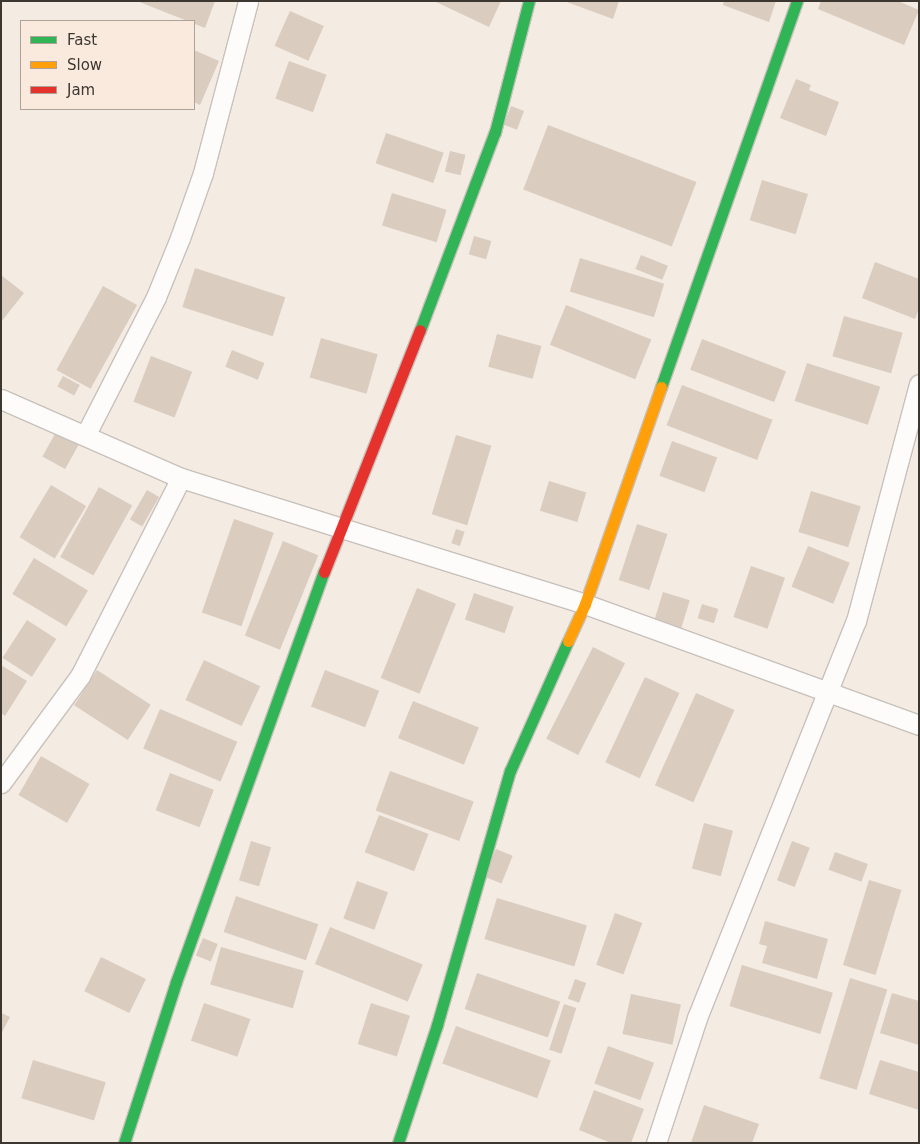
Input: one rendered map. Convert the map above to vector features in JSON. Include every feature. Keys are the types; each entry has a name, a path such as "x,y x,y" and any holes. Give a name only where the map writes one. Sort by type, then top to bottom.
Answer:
{"street":[{"path":"86,434 156,297 180,238 202,173 248,1"},
{"path":"124,1143 176,982 341,526 449,262 494,132 528,1"},
{"path":"398,1143 437,1025 510,771 585,604 796,1"},
{"path":"656,1143 697,1018 856,621 919,384"},
{"path":"1,399 86,434 181,478 341,526 585,604 919,726"},
{"path":"1,783 80,676 181,478"}],"building":[{"path":"137,1 215,1 205,28 195,24 195,20 185,20"},
{"path":"434,1 501,1 489,27"},
{"path":"564,1 619,1 613,19"},
{"path":"724,1 776,1 769,22 723,5"},
{"path":"821,1 898,1 919,10 904,45 818,9"},
{"path":"290,11 324,26 308,61 275,46"},
{"path":"195,50 219,61 200,105 195,102"},
{"path":"289,61 327,75 313,112 275,99"},
{"path":"796,79 811,85 809,90 839,102 826,136 780,118"},
{"path":"511,106 524,111 517,130 504,125"},
{"path":"548,125 696,182 672,246 523,189"},
{"path":"386,133 444,153 433,183 376,163"},
{"path":"450,151 466,155 460,175 445,171"},
{"path":"762,180 808,194 796,234 750,220"},
{"path":"392,193 447,210 437,242 382,226"},
{"path":"474,236 491,241 486,259 469,254"},
{"path":"641,255 668,266 662,280 635,269"},
{"path":"580,258 664,284 654,317 570,291"},
{"path":"875,262 919,279 919,309 915,319 862,298"},
{"path":"195,268 285,297 273,336 182,307"},
{"path":"1,275 24,293 1,322"},
{"path":"103,286 137,305 91,389 56,370"},
{"path":"566,305 651,339 635,379 550,345"},
{"path":"844,316 903,333 891,373 832,356"},
{"path":"497,334 541,346 533,379 488,367"},
{"path":"321,338 378,354 366,394 310,377"},
{"path":"702,339 786,371 774,402 690,370"},
{"path":"232,350 264,363 258,380 225,367"},
{"path":"151,356 192,372 175,418 133,402"},
{"path":"807,363 880,387 868,425 795,401"},
{"path":"63,376 80,385 74,396 57,387"},
{"path":"682,385 773,420 757,460 667,425"},
{"path":"56,432 79,445 65,469 42,456"},
{"path":"456,435 491,446 467,525 432,514"},
{"path":"672,441 717,457 704,492 659,476"},
{"path":"549,481 586,492 577,522 540,511"},
{"path":"51,485 86,506 55,558 20,537"},
{"path":"99,487 132,505 93,575 60,557"},
{"path":"147,490 159,497 142,526 130,519"},
{"path":"811,491 861,506 848,547 798,532"},
{"path":"234,519 274,533 241,626 202,613"},
{"path":"637,524 667,534 649,590 619,580"},
{"path":"456,529 465,532 460,546 451,543"},
{"path":"283,541 318,555 280,650 245,636"},
{"path":"808,546 850,563 833,604 792,587"},
{"path":"34,558 88,590 66,626 12,594"},
{"path":"751,566 785,578 767,629 733,617"},
{"path":"417,588 456,604 420,694 381,678"},
{"path":"663,592 690,600 681,629 654,621"},
{"path":"474,593 514,607 505,633 465,619"},
{"path":"702,604 718,609 714,623 698,618"},
{"path":"27,620 56,639 32,677 2,658"},
{"path":"593,647 625,663 578,755 546,739"},
{"path":"204,660 260,686 242,726 185,700"},
{"path":"1,665 27,681 5,716 1,713"},
{"path":"97,670 151,705 128,740 74,705"},
{"path":"325,670 379,691 365,727 311,706"},
{"path":"645,677 679,693 640,778 605,762"},
{"path":"696,693 734,710 693,802 655,785"},
{"path":"413,701 479,728 464,765 398,738"},
{"path":"160,709 237,742 221,781 143,749"},
{"path":"41,756 89,784 67,823 18,795"},
{"path":"390,771 474,801 459,841 376,810"},
{"path":"170,773 214,790 200,827 156,810"},
{"path":"379,815 428,834 414,871 365,852"},
{"path":"704,823 733,831 721,876 692,868"},
{"path":"251,841 271,847 259,886 239,880"},
{"path":"792,841 810,848 795,887 777,880"},
{"path":"496,849 513,856 501,884 485,877"},
{"path":"835,852 868,864 861,882 829,870"},
{"path":"869,880 902,890 875,975 843,965"},
{"path":"357,881 388,892 374,930 343,919"},
{"path":"236,896 318,924 306,960 224,932"},
{"path":"497,898 587,925 574,967 484,939"},
{"path":"615,913 642,923 623,975 596,965"},
{"path":"765,921 828,939 817,979 762,963 767,946 759,944"},
{"path":"330,927 423,964 408,1002 315,964"},
{"path":"203,938 218,944 211,962 196,956"},
{"path":"221,947 304,971 293,1008 210,984"},
{"path":"101,957 146,979 129,1013 84,991"},
{"path":"742,965 833,993 820,1034 729,1006"},
{"path":"477,973 560,1002 548,1038 465,1009"},
{"path":"850,978 887,989 857,1090 819,1078"},
{"path":"575,979 586,983 579,1003 568,999"},
{"path":"892,993 919,1001 919,1045 880,1033"},
{"path":"631,994 681,1005 672,1045 622,1034"},
{"path":"204,1003 250,1019 237,1057 191,1041"},
{"path":"371,1003 410,1016 397,1057 358,1044"},
{"path":"564,1004 576,1008 562,1054 549,1050"},
{"path":"1,1013 10,1017 1,1034"},
{"path":"456,1026 551,1061 537,1098 442,1064"},
{"path":"608,1046 654,1063 640,1100 594,1084"},
{"path":"33,1060 106,1082 94,1120 21,1098"},
{"path":"880,1060 919,1072 919,1110 869,1094"},
{"path":"594,1090 644,1109 631,1143 611,1143 579,1130"},
{"path":"704,1105 759,1124 752,1143 691,1143"}],"traffic: fast":[{"path":"420,330 495,132 529,1"},
{"path":"661,387 797,1"},
{"path":"124,1143 176,982 324,572"},
{"path":"398,1143 437,1025 510,771 568,641"}],"traffic: slow":[{"path":"568,641 585,604 661,387"}],"traffic: jam":[{"path":"324,572 420,330"}]}
